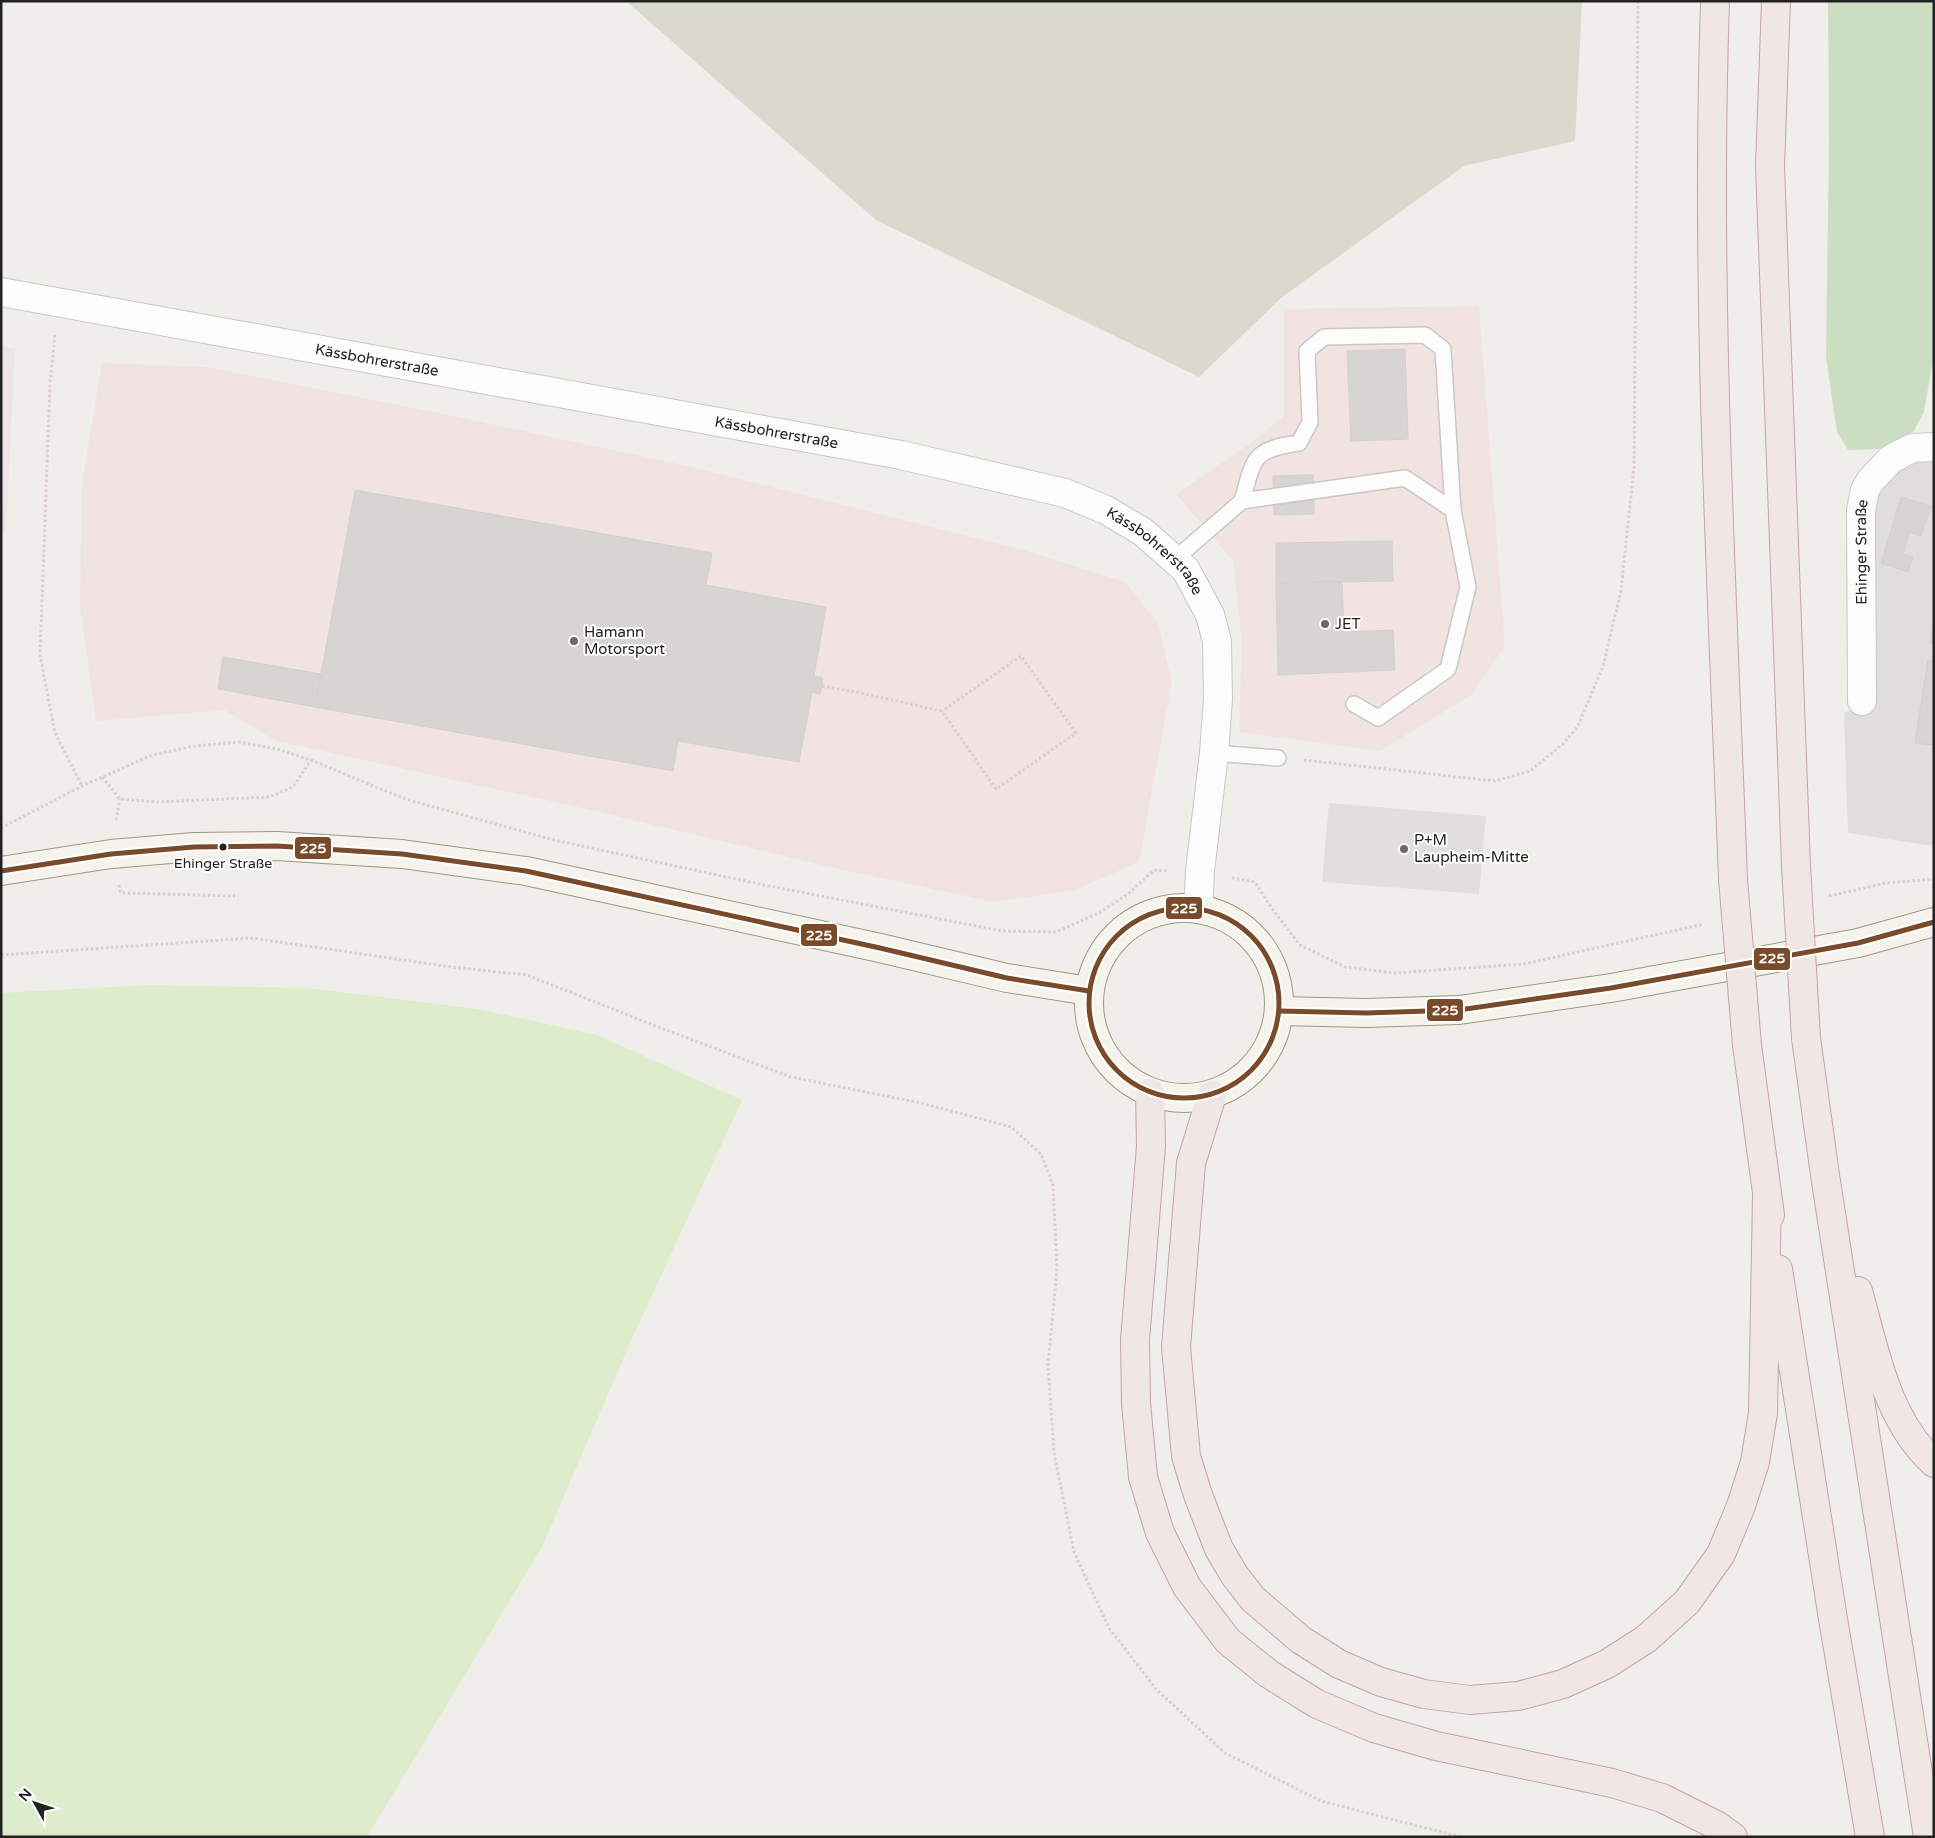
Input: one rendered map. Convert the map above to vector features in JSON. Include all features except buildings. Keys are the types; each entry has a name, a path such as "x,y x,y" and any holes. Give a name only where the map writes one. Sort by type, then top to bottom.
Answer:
{"highway":[{"path":"1715,1 1713,62 1713,334 1733,879 1747,1045 1767,1196 1833,1618 1870,1837"},
{"path":"1776,1 1770,166 1796,866 1806,1038 1825,1175 1928,1837"},
{"path":"1150,1093 1152,1146 1135,1340 1136,1403 1143,1477 1160,1533 1187,1587 1228,1641 1268,1674 1317,1704 1374,1728 1436,1746 1620,1785 1662,1798 1718,1826 1733,1837"},
{"path":"1212,1095 1191,1163 1176,1347 1186,1456 1198,1495 1219,1549 1235,1576 1253,1599 1300,1640 1339,1664 1380,1682 1424,1694 1470,1700 1518,1696 1563,1684 1607,1664 1646,1639 1687,1602 1721,1554 1741,1506 1755,1462 1763,1413 1767,1196"},
{"path":"1825,1175 1886,1389 1905,1430 1923,1453 1934,1463"}],"main road":[{"path":"1,871 111,854 194,847 277,846 402,854 526,871 871,946 1007,978 1089,992"},
{"path":"1173,909 1198,909 1221,915 1242,927 1259,944 1271,965 1278,988 1279,1011 1274,1034 1265,1054 1250,1072 1232,1086 1212,1095 1191,1099 1170,1098 1150,1093 1128,1081 1110,1063 1096,1042 1089,1017 1089,992 1096,967 1108,945 1126,927 1148,915 1173,909"},
{"path":"1279,1011 1366,1013 1459,1010 1611,988 1858,943 1934,922"}],"street":[{"name":"Kässbohrerstraße","path":"1,292 901,455 1065,493 1106,510 1143,532 1186,570 1210,615 1217,641 1218,699 1214,753 1200,871 1198,909"},
{"name":"Ehinger Straße","path":"1862,701 1861,510 1865,490 1871,480 1891,459 1912,448 1934,447"}],"lane":[{"path":"1174,560 1242,501 1252,467 1262,452 1276,446 1299,443 1310,422 1307,351 1324,337 1425,335 1443,349 1453,510 1468,587 1448,669 1378,718 1354,704"},
{"path":"1242,501 1405,478 1453,510"},
{"path":"1214,753 1278,758"}],"path":[{"path":"1278,758 1495,781 1530,771 1563,744 1578,726 1603,666 1621,591 1634,467 1638,1"},
{"path":"58,302 50,383 40,655 55,732 82,786"},
{"path":"822,686 942,711 996,789 1076,734 1021,656 942,711"},
{"path":"1,828 82,786 152,755 194,746 239,742 277,749 311,760 404,799 554,840 764,885 1002,931 1056,932 1099,913 1128,894 1154,870"},
{"path":"102,777 120,798 157,802 270,797 293,787 311,760"},
{"path":"1828,896 1886,882 1934,879"},
{"path":"1255,882 1273,910 1300,944 1345,967 1395,973 1524,964 1712,922"},
{"path":"1,955 251,938 452,967 527,974 652,1025 791,1077 921,1103 1010,1127 1041,1154 1053,1186 1056,1269 1048,1365 1054,1453 1074,1552 1109,1628 1156,1690 1225,1753 1321,1801 1461,1837"}],"shaded area":[{"path":"626,1 1582,1 1575,141 1464,166 1281,298 1199,377 876,220"},
{"path":"1479,306 1505,646 1471,695 1380,751 1239,732 1242,643 1233,561 1176,494 1248,445 1284,416 1284,309"},
{"path":"1,345 15,349 6,531 1,537"},
{"name":"Hamann Motorsport","path":"102,363 207,367 439,413 683,465 1024,550 1125,582 1158,623 1172,682 1139,862 1075,890 994,902 843,870 582,808 277,741 224,710 96,721 80,605 82,483"},
{"path":"1926,461 1934,462 1934,844 1926,845 1848,833 1844,713 1876,700 1873,504 1878,485 1897,466"},
{"name":"P+M Laupheim-Mitte","path":"1329,803 1486,816 1479,894 1322,882"}],"green space":[{"path":"1828,1 1934,1 1934,354 1924,412 1914,431 1879,449 1848,450 1837,432 1826,357 1829,144"},
{"path":"149,985 308,988 478,1009 597,1035 742,1100 630,1343 542,1547 367,1837 1,1837 1,993"}],"transit line":[{"name":"225","path":"1,871 111,854 194,847 277,846 402,854 526,871 880,948 1007,978 1089,991"},
{"name":"225","path":"1175,908 1193,908 1212,912 1229,919 1251,936 1263,950 1272,967 1279,994 1279,1003 1279,1012 1272,1039 1263,1056 1251,1070 1229,1087 1212,1094 1193,1098 1175,1098 1156,1094 1139,1087 1117,1070 1105,1056 1093,1031 1089,1012 1089,994 1093,975 1100,958 1117,936 1131,924 1156,912 1175,908"},
{"name":"225","path":"1279,1011 1366,1013 1459,1010 1611,988 1858,943 1934,922"}],"place":[{"name":"JET","path":"1325,624"},
{"name":"Hamann Motorsport","path":"574,641"},
{"name":"Ehinger Straße","path":"223,847"},
{"name":"P+M Laupheim-Mitte","path":"1404,849"}]}
